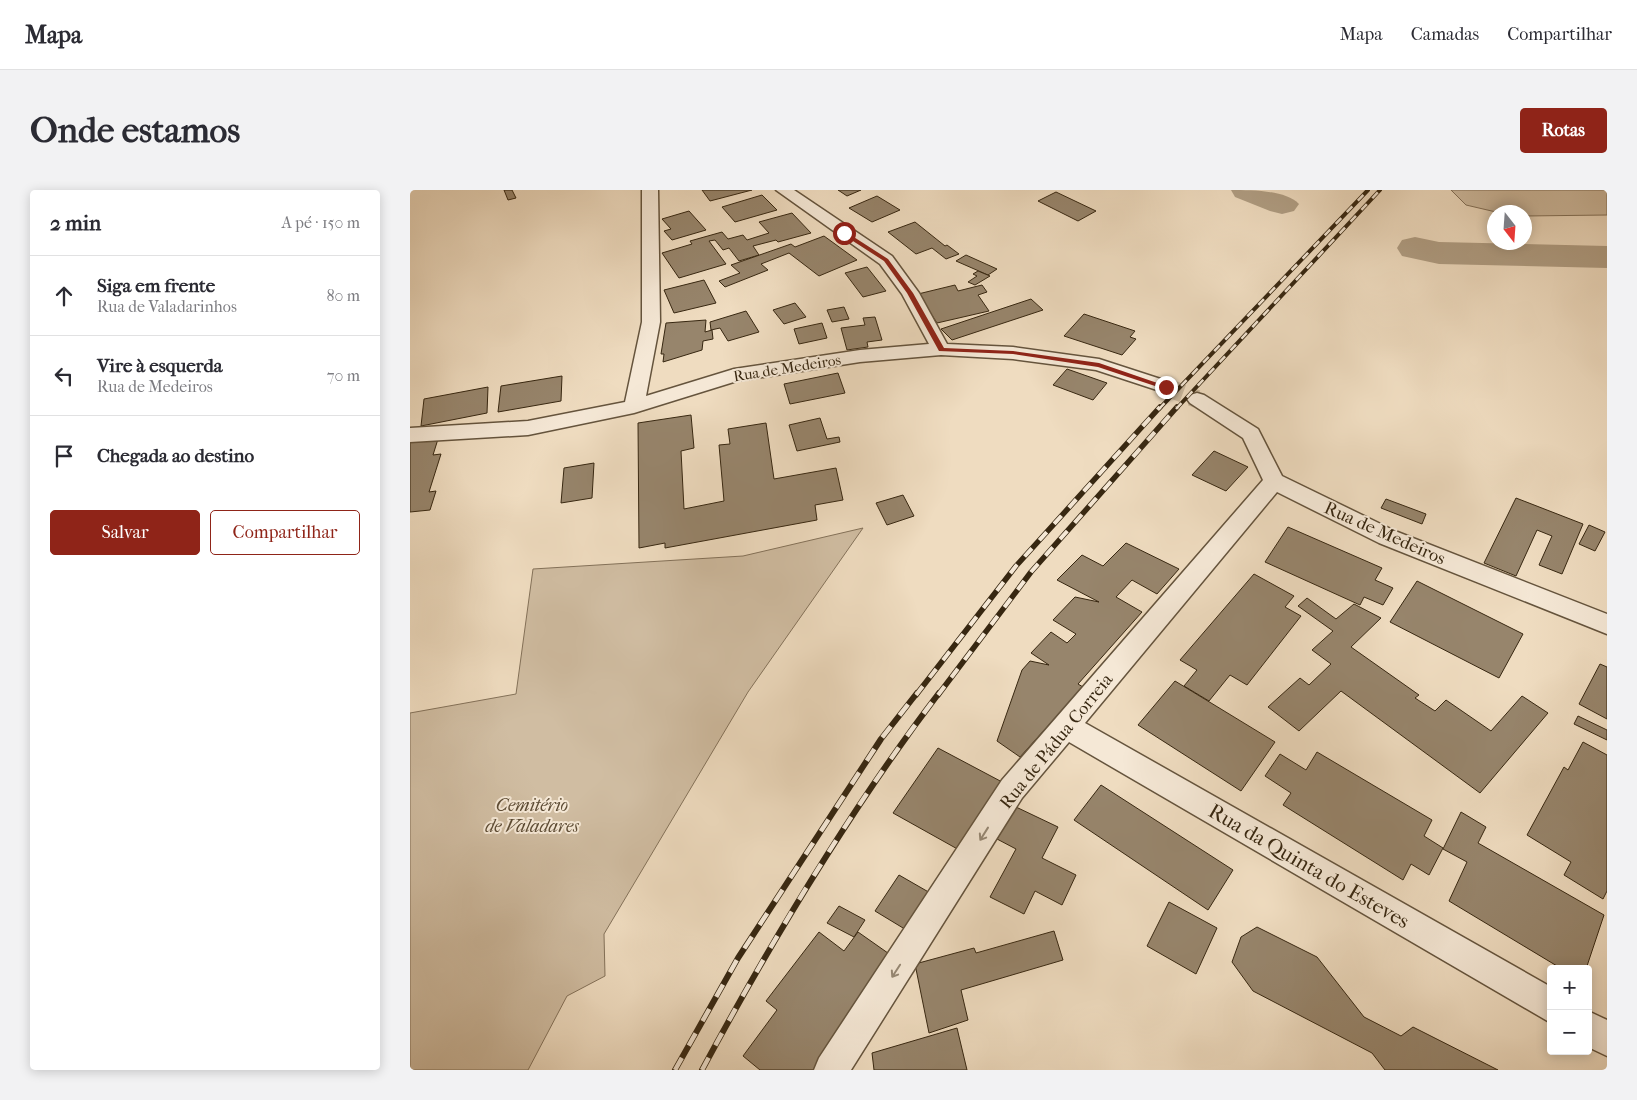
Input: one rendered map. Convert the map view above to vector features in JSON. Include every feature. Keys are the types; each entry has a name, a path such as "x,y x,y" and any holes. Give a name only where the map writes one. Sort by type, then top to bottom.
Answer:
{"street":[{"path":"634,407 650,322 650,190"},
{"path":"784,190 886,260 910,293 942,349"},
{"name":"Rua de Medeiros","path":"410,435 528,428 634,407 734,375 860,356 942,349 1013,352 1099,365 1166,387"},
{"path":"1197,399 1250,434 1274,481"},
{"name":"Rua de Medeiros","path":"1274,481 1387,537 1607,624"},
{"name":"Rua de Pádua Correia","path":"832,1070 1012,789 1274,481"},
{"name":"Rua da Quinta do Esteves","path":"1066,726 1547,1004"},
{"path":"1592,1030 1607,1039"}],"green space":[{"path":"1451,190 1607,190 1607,215 1532,216 1532,205 1487,205 1487,210 1466,205"},
{"name":"Cemitério de Valadares","path":"863,528 748,692 604,934 605,976 567,996 528,1070 410,1070 410,713 516,694 533,569 743,556"}],"building":[{"path":"504,190 512,190 516,198 508,200"},
{"path":"702,190 752,190 710,201"},
{"path":"838,190 861,190 847,196"},
{"path":"1056,192 1096,211 1078,221 1038,201"},
{"path":"762,195 777,210 735,222 722,207"},
{"path":"877,196 900,210 872,222 849,208"},
{"path":"689,211 706,230 672,240 664,231 671,229 662,219"},
{"path":"792,213 811,233 778,242 776,240 753,246 759,255 739,261 729,248 723,250 715,240 709,241 726,264 679,278 662,253 692,244 690,241 722,232 728,239 743,235 747,240 769,233 759,222"},
{"path":"915,222 945,246 947,245 959,254 946,259 932,248 916,254 888,232"},
{"path":"824,236 857,260 819,276 789,253 761,264 768,270 725,287 719,281 740,273 731,265 791,244 795,247"},
{"path":"966,255 997,269 988,275 956,261"},
{"path":"867,267 886,291 863,297 845,273"},
{"path":"978,271 990,276 975,285 968,282 977,276 973,274"},
{"path":"704,280 716,303 674,313 664,290"},
{"path":"955,285 958,291 982,285 987,292 978,295 989,311 937,323 918,294"},
{"path":"1031,299 1043,310 952,340 941,329"},
{"path":"795,303 806,317 784,324 773,310"},
{"path":"844,307 849,319 832,322 827,310"},
{"path":"746,311 759,332 728,341 720,328 711,330 710,322"},
{"path":"1084,314 1135,331 1130,337 1136,339 1122,355 1064,336"},
{"path":"875,317 882,340 867,342 868,347 847,350 841,328 865,325 863,318"},
{"path":"706,320 705,332 712,330 713,339 703,341 702,350 663,362 664,354 661,354 666,323"},
{"path":"822,323 827,338 799,344 794,329"},
{"path":"1067,369 1107,383 1093,400 1053,385"},
{"path":"838,373 845,393 790,404 784,384"},
{"path":"562,376 561,401 498,412 501,386"},
{"path":"488,387 487,413 421,426 424,399"},
{"path":"691,415 694,448 681,451 684,509 724,501 719,445 730,444 728,429 766,423 774,479 836,468 843,500 815,505 817,520 665,548 665,543 639,548 638,423"},
{"path":"820,418 827,439 839,437 840,442 797,451 789,425"},
{"path":"438,439 433,455 441,454 429,492 436,491 430,510 410,512 410,442"},
{"path":"1214,451 1248,467 1226,491 1192,475"},
{"path":"594,463 592,498 561,503 564,468"},
{"path":"903,495 914,516 887,525 876,503"},
{"path":"1516,498 1583,524 1562,574 1539,565 1552,536 1537,530 1516,576 1484,563"},
{"path":"1386,499 1426,514 1422,524 1381,508"},
{"path":"1589,525 1605,532 1595,551 1579,544"},
{"path":"1288,527 1382,568 1375,580 1393,588 1383,605 1364,597 1360,605 1265,562"},
{"path":"1126,543 1179,569 1157,594 1132,580 1116,597 1142,612 1078,684 1083,687 1020,757 997,741 1022,670 1030,661 1049,665 1031,653 1051,632 1067,643 1076,634 1053,620 1075,597 1099,602 1057,580 1082,555 1103,566"},
{"path":"1254,574 1294,596 1285,607 1301,616 1247,685 1230,675 1209,701 1184,686 1197,670 1180,660"},
{"path":"1417,581 1523,634 1499,678 1390,622"},
{"path":"1307,598 1336,619 1354,604 1381,618 1351,647 1419,695 1415,698 1435,711 1446,700 1491,731 1522,696 1548,713 1480,793 1341,691 1299,731 1268,707 1300,678 1309,685 1331,664 1312,650 1333,631 1298,606"},
{"path":"1600,664 1607,667 1607,719 1579,704"},
{"path":"1175,681 1275,742 1241,791 1138,725"},
{"path":"1578,716 1607,730 1607,740 1574,724"},
{"path":"1583,742 1607,755 1607,891 1603,899 1564,875 1571,862 1527,835 1564,767 1568,770"},
{"path":"938,748 1004,783 961,851 893,813"},
{"path":"1317,752 1432,820 1424,836 1443,848 1429,875 1411,864 1403,880 1283,805 1291,793 1265,776 1280,754 1306,770"},
{"path":"1101,785 1233,870 1208,910 1074,820"},
{"path":"1016,807 1058,827 1042,858 1076,875 1062,905 1035,891 1024,914 990,897 1016,849 997,839"},
{"path":"1461,812 1486,827 1478,843 1604,915 1587,965 1555,965 1449,901 1467,862 1443,849"},
{"path":"899,875 932,894 908,931 875,911"},
{"path":"1169,902 1217,928 1196,974 1147,946"},
{"path":"839,906 865,920 854,937 827,923"},
{"path":"1257,927 1317,957 1364,1017 1401,1036 1413,1027 1498,1070 1385,1070 1372,1053 1253,991 1232,962 1241,937"},
{"path":"1054,931 1063,960 961,990 968,1020 929,1033 915,964 974,948 976,953"},
{"path":"819,932 844,951 858,932 895,958 816,1070 760,1070 743,1056 777,1010 766,1001"},
{"path":"957,1028 967,1070 874,1070 872,1053"}],"waterway":[{"path":"1247,190 1282,204"},
{"path":"1415,248 1439,253 1607,257"}],"tunnel":[{"path":"1166,387 1197,399"}],"railway":[{"path":"1159,409 1368,190"},
{"path":"1176,409 1380,190"},
{"path":"916,695 1016,566 1160,407"},
{"path":"938,695 1031,572 1177,407"},
{"path":"675,1070 738,958 881,739 917,693"},
{"path":"702,1070 756,973 813,877 874,783 939,693"}],"route":[{"path":"844,233 886,260 910,293 942,349 1013,352 1099,365 1166,387"}]}
